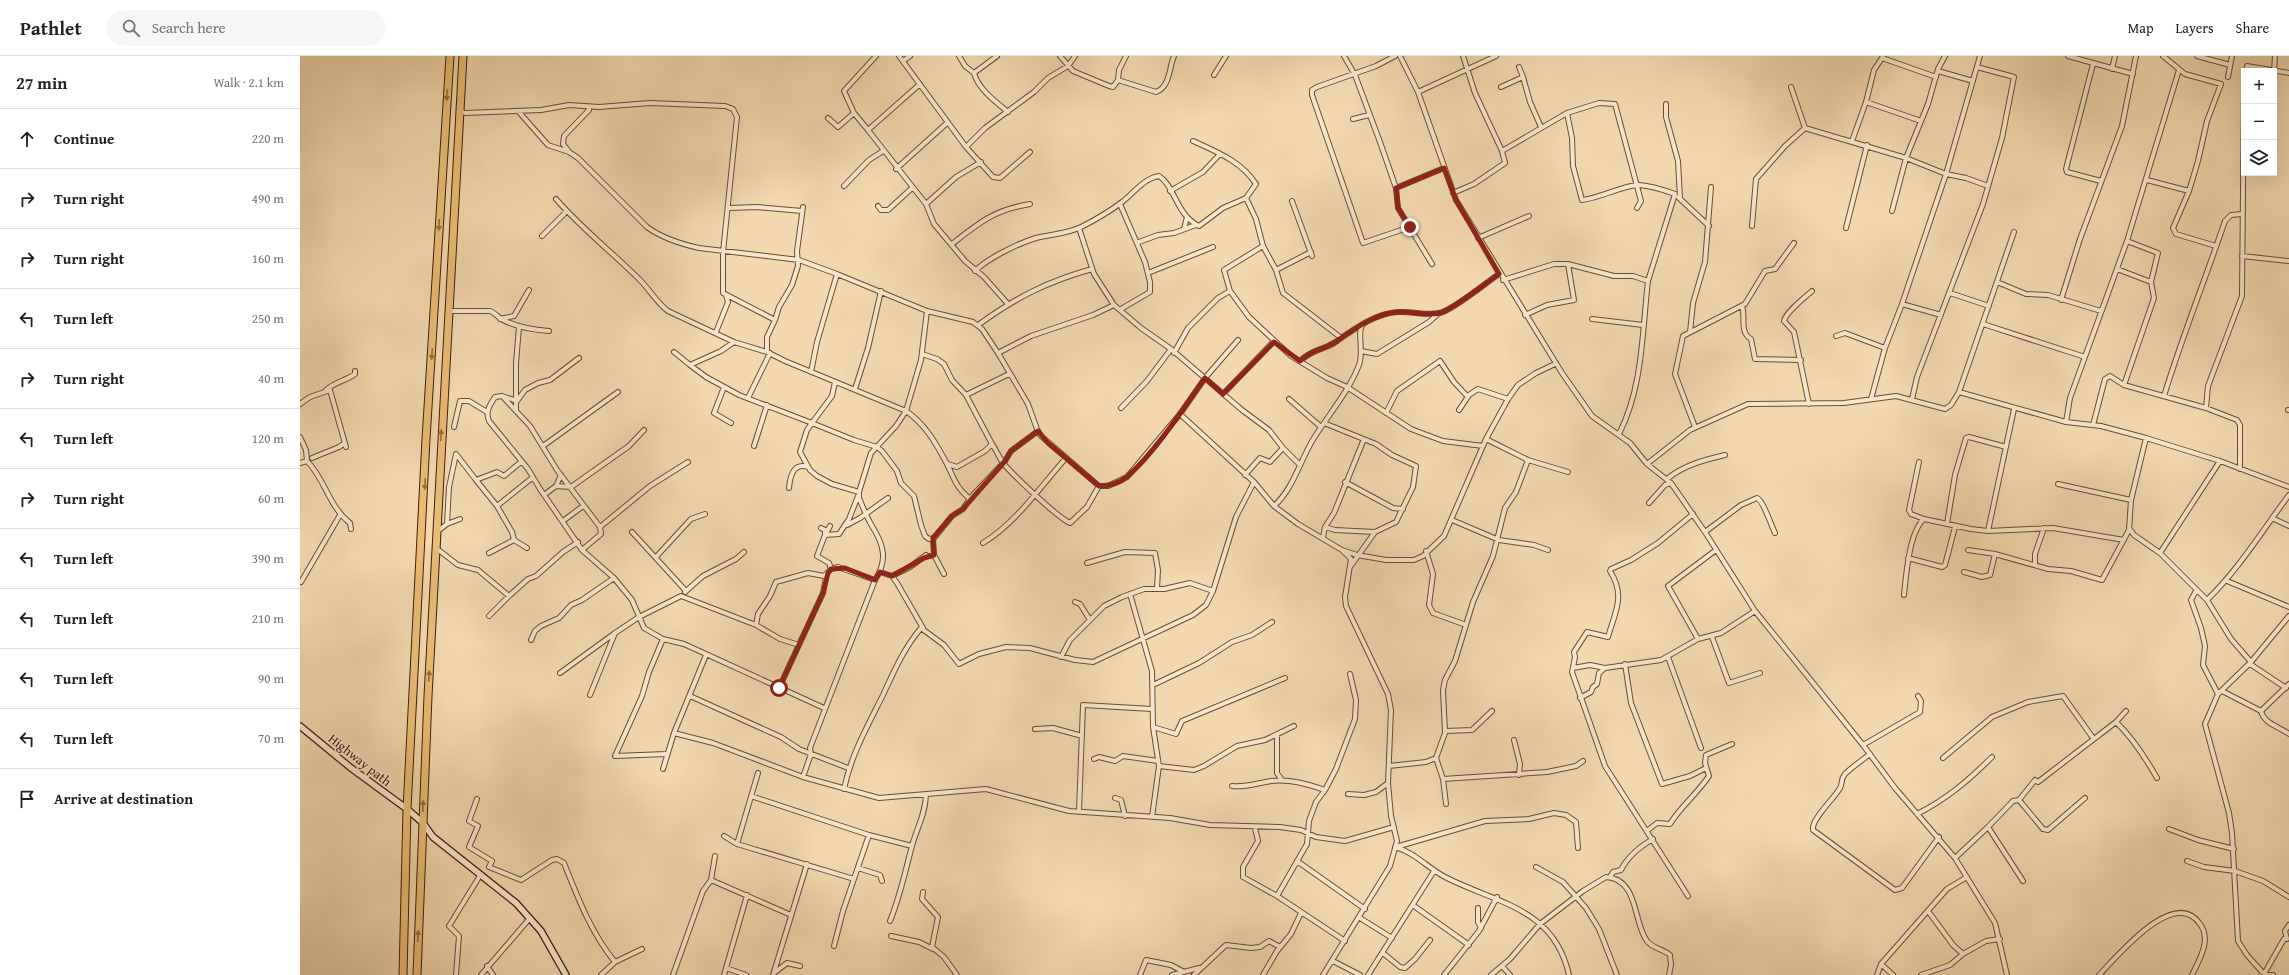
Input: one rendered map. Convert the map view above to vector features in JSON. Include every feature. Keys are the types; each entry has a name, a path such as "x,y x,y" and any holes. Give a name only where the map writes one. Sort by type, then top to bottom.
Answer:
{"highway":[{"path":"403,975 407,809 426,439 450,56"},
{"path":"417,975 436,529 463,56"}],"street":[{"path":"876,56 844,91 854,113 896,169 926,204 934,224 975,271 984,277 1008,304"},
{"path":"899,56 947,123 993,177 1000,178 1030,152"},
{"path":"903,61 910,56"},
{"path":"959,56 965,66 974,73 976,80 994,100 1008,112"},
{"path":"974,73 998,56"},
{"path":"1060,56 1073,71 1113,87 1118,80 1119,70 1126,56"},
{"path":"966,147 985,128 1008,112 1048,78 1068,66 1075,56"},
{"path":"1118,80 1156,92 1162,90 1167,83 1174,56"},
{"path":"1214,75 1226,56"},
{"path":"1344,56 1355,75 1396,188 1398,208 1432,264"},
{"path":"1395,56 1388,61 1355,75 1312,90 1342,177 1356,228 1364,243 1410,227"},
{"path":"1400,56 1418,92 1453,193 1499,274 1582,404 1592,416 1630,443 1647,464 1669,481 1705,532 1755,611 1917,814 1939,837 1955,858 1995,922 2007,975"},
{"path":"1453,193 1474,184 1505,163 1502,151 1475,94 1463,56"},
{"path":"1418,92 1467,68 1496,56"},
{"path":"1892,211 1906,158 1945,56"},
{"path":"1871,399 1885,348 1902,304 1946,174 1980,56"},
{"path":"2068,56 2133,74"},
{"path":"2112,69 2115,56"},
{"path":"2061,300 2075,253 2122,126 2136,56"},
{"path":"2163,56 2178,70 2185,74 2221,84 2207,121 2198,161 2189,191 2173,226 2176,234 2216,246"},
{"path":"2197,56 2230,66"},
{"path":"2228,77 2232,56"},
{"path":"2274,68 2275,56"},
{"path":"1852,141 1866,102 1874,70 1882,57 1936,77"},
{"path":"2093,64 2066,169 2067,172 2102,181"},
{"path":"2247,68 2247,66 2258,68"},
{"path":"1519,67 1530,102 1541,127"},
{"path":"1912,399 1918,377 1950,294 1988,186 2002,138 2014,77 1976,67"},
{"path":"2066,422 2070,398 2127,241 2147,180 2178,70"},
{"path":"1938,71 1972,81"},
{"path":"2277,71 2289,73"},
{"path":"1501,87 1523,77"},
{"path":"868,130 920,84"},
{"path":"1791,87 1806,128"},
{"path":"1866,102 1921,121"},
{"path":"459,111 465,113 484,113 547,110 560,105 589,107 650,103 725,106 733,109 737,117 732,154 729,208 723,252 722,285 723,293 726,295 728,302 716,332"},
{"path":"1502,151 1567,113 1599,103 1615,104 1638,185 1641,201 1637,208"},
{"path":"1666,104 1666,117 1678,161 1680,198"},
{"path":"2206,408 2208,386 2242,296 2244,104"},
{"path":"589,107 589,110 564,136 562,144 653,231 683,244 723,252 798,260 881,291 927,311 947,314 978,325 998,354 1028,404 1038,431 1048,443 1099,486 1108,486 1127,476 1180,414 1205,378 1238,340"},
{"path":"518,111 548,145 571,154"},
{"path":"828,118 838,127 854,113"},
{"path":"1567,113 1572,138 1573,166 1582,200 1594,199 1638,185 1655,188 1675,194 1709,226"},
{"path":"1353,120 1369,114"},
{"path":"896,169 947,123"},
{"path":"1806,128 1867,145 1906,158 1946,174 1966,178 1988,186"},
{"path":"1752,226 1756,179 1785,146 1806,128"},
{"path":"1140,242 1158,235 1174,233 1196,225 1199,226 1223,208 1246,198 1256,184 1250,174 1233,161 1193,141"},
{"path":"1846,228 1867,145"},
{"path":"844,186 869,160 883,151"},
{"path":"1170,191 1203,172 1220,154"},
{"path":"926,204 956,177 981,162"},
{"path":"1396,188 1444,168"},
{"path":"975,271 1008,249 1036,238 1079,228 1120,204 1137,188 1154,177 1161,177 1181,210 1196,225"},
{"path":"2147,180 2189,191"},
{"path":"1690,332 1693,303 1705,262 1711,187"},
{"path":"878,206 881,210 888,210 912,188"},
{"path":"1618,434 1629,413 1638,380 1648,281 1675,194"},
{"path":"1246,198 1256,219 1263,246 1276,270 1283,293 1340,338"},
{"path":"556,199 639,279 658,299 660,305 680,318 716,332 734,342 769,352 811,372 855,388 906,411 925,426 947,464 957,488 970,499"},
{"path":"1276,270 1311,254 1292,201"},
{"path":"952,244 985,218 1008,208 1030,204"},
{"path":"1120,204 1148,273 1150,292 1121,309"},
{"path":"729,208 757,206 803,209 796,276 767,337 769,352 748,398"},
{"path":"542,236 567,211"},
{"path":"2164,396 2181,342 2216,246 2228,218 2231,215 2242,214"},
{"path":"1478,238 1529,216"},
{"path":"1184,229 1187,217"},
{"path":"1079,228 1092,269 1114,305 1141,328 1171,349 1223,394 1269,430 1283,448 1300,465"},
{"path":"1647,464 1695,427 1748,404 1844,403 1896,396 1912,399 1945,409 1952,405 1959,392 2014,232"},
{"path":"2124,385 2154,298 2151,282 2158,253 2127,241"},
{"path":"1695,427 1675,374 1683,336 1745,304 1765,271 1775,269 1794,244"},
{"path":"1263,246 1224,269 1230,292 1249,317 1274,342 1300,361 1327,378 1347,387 1411,429 1434,438 1483,446"},
{"path":"1148,273 1213,247"},
{"path":"2242,256 2289,261"},
{"path":"1503,280 1554,264 1568,264 1614,276 1633,276 1648,281"},
{"path":"1525,315 1547,305 1574,300 1568,264"},
{"path":"978,325 1008,304 1059,278 1092,269"},
{"path":"2117,269 2151,282"},
{"path":"811,372 817,342 837,274"},
{"path":"1361,351 1377,354 1429,322 1439,313 1451,308 1499,274"},
{"path":"1997,282 2026,294 2048,295 2101,311"},
{"path":"500,319 514,316 529,290"},
{"path":"855,388 868,348 881,291"},
{"path":"1174,353 1188,328 1218,298 1230,292"},
{"path":"1809,404 1794,332 1785,324 1785,318 1802,298 1812,292"},
{"path":"1950,294 1989,306"},
{"path":"726,295 775,320"},
{"path":"1902,304 1941,315"},
{"path":"998,354 1031,336 1093,315 1114,305"},
{"path":"1742,306 1745,315 1743,329 1747,336 1751,339 1755,360 1801,360"},
{"path":"453,311 490,311 496,313 500,319 519,327 549,331"},
{"path":"825,535 839,534 846,525 858,494 869,458 876,447 896,426 906,411 922,354 927,311"},
{"path":"1300,361 1315,350 1328,346 1364,323 1398,312 1439,313"},
{"path":"1592,319 1643,325"},
{"path":"1274,506 1284,498 1322,425 1347,387 1358,366 1362,343 1359,336 1360,328 1364,323"},
{"path":"1982,324 2085,357"},
{"path":"516,411 516,376 519,327"},
{"path":"1836,336 1845,333 1885,348"},
{"path":"690,365 708,358 734,342"},
{"path":"1223,394 1274,342"},
{"path":"1121,408 1147,381 1171,349"},
{"path":"674,352 690,365 724,387 854,440 876,447 897,472 901,483 914,496 914,504 925,536 929,539 933,538"},
{"path":"922,354 937,359 944,364 952,380 966,395 1003,463 1050,508 1070,523 1087,508 1099,486"},
{"path":"517,401 525,390 538,383 550,380 579,358"},
{"path":"1386,413 1397,391 1440,361 1454,382 1468,397"},
{"path":"1342,550 1357,555 1386,560 1414,560 1423,556 1426,551 1444,536 1486,439 1508,398 1518,385 1556,364"},
{"path":"300,404 324,391 336,382 352,376 355,374 355,371"},
{"path":"966,395 1009,374"},
{"path":"2093,425 2105,379 2110,376 2124,385 2206,408 2239,421 2240,469"},
{"path":"803,777 812,754 810,748 824,708 875,580 880,572 884,550 882,541 858,494 826,481 808,467 800,452 807,430 832,396 835,382"},
{"path":"724,387 714,413 731,423"},
{"path":"1459,410 1474,391 1481,389 1508,398"},
{"path":"312,458 345,445 330,390 324,391"},
{"path":"543,446 618,392"},
{"path":"1959,392 2014,409 2066,422 2093,425 2146,438 2220,461 2289,487"},
{"path":"517,401 502,396 495,397 487,412 489,421 528,469 532,478 578,542 582,550 614,578 632,600 644,628 663,639 684,644 824,708"},
{"path":"502,396 530,426 561,475 571,487 583,506 600,526 601,534 582,550"},
{"path":"1289,400 1322,425 1364,439 1416,466 1413,487 1396,522 1375,532 1357,555 1349,570"},
{"path":"454,427 460,401 469,401 487,412"},
{"path":"754,446 768,405"},
{"path":"1988,531 2014,409"},
{"path":"1180,414 1254,482 1274,506 1298,524 1323,537 1342,550 1350,559 1345,598 1346,606 1388,694 1392,710 1388,783 1397,841 1390,866 1360,918 1323,975"},
{"path":"556,486 571,487 629,446 644,430"},
{"path":"944,574 934,555 933,538 952,516 963,509 970,499 1003,463 1011,451 1038,431"},
{"path":"300,437 306,450 307,461 314,468 340,515 350,523 351,529"},
{"path":"1948,524 1955,475 1966,438 1969,437 2006,447"},
{"path":"1968,550 1995,554 2035,566 2071,571 2102,580 2129,528 2131,500 2146,438"},
{"path":"1323,537 1325,527 1334,513 1345,482 1364,439"},
{"path":"1486,439 1528,460 1568,472"},
{"path":"947,464 957,467 964,464 992,444"},
{"path":"1245,475 1260,458 1270,462 1283,448"},
{"path":"447,524 449,487 456,454 497,506 512,532 514,540 527,548"},
{"path":"1649,503 1676,472 1692,464 1725,455"},
{"path":"983,543 999,532 1036,494 1066,458"},
{"path":"1389,766 1426,762 1436,758 1440,752 1445,731 1444,680 1455,662 1473,602 1483,582 1499,540 1505,508 1516,492 1528,460"},
{"path":"300,463 307,461"},
{"path":"2160,553 2220,461"},
{"path":"476,480 497,472 504,476 521,462"},
{"path":"600,526 630,501 688,462"},
{"path":"1919,462 1909,510 1911,514 1924,519 1955,527 1988,531 2044,528 2124,540"},
{"path":"789,488 790,475 797,468 802,466 808,467"},
{"path":"544,495 556,486 561,475"},
{"path":"497,506 532,478"},
{"path":"880,572 892,576 905,594 923,628 944,645 959,664 978,654 1006,648 1030,648 1061,657 1093,662 1193,615 1206,605 1213,591 1236,517 1254,482"},
{"path":"1345,482 1393,508 1403,509"},
{"path":"2058,484 2131,500"},
{"path":"2207,600 2234,572 2289,495"},
{"path":"846,525 888,498"},
{"path":"1705,532 1741,505 1757,498 1763,503 1768,520 1775,533"},
{"path":"563,521 583,506"},
{"path":"656,557 691,519 705,514"},
{"path":"1688,896 1605,766 1580,698 1573,674 1573,668 1575,657 1574,652 1587,632 1608,637 1618,608 1617,584 1610,571 1611,569 1631,560 1658,543 1693,514"},
{"path":"300,583 340,515"},
{"path":"2272,518 2289,526"},
{"path":"436,529 439,530 447,524 460,519"},
{"path":"1904,595 1908,558 1919,523 1924,519"},
{"path":"1452,520 1499,540 1534,545 1548,550"},
{"path":"830,526 817,556 829,563 831,569"},
{"path":"1325,527 1335,530 1375,532"},
{"path":"1908,558 1942,567 1944,565 1955,527"},
{"path":"821,528 825,530 825,535"},
{"path":"2035,566 2036,554 2044,528"},
{"path":"2129,528 2134,535 2160,553 2207,600 2222,626 2250,663 2286,688"},
{"path":"632,532 686,591"},
{"path":"489,553 514,540"},
{"path":"489,616 528,579 536,576 563,552 578,542"},
{"path":"436,548 458,565 478,570 509,596"},
{"path":"1698,639 1668,586 1716,550"},
{"path":"1426,551 1433,574 1429,605 1433,613 1466,625"},
{"path":"560,673 639,617 681,596 703,576 736,559 744,552"},
{"path":"1087,563 1125,552 1155,553 1158,570 1157,588"},
{"path":"1964,572 1982,577 1990,575 1995,554"},
{"path":"892,576 925,556 934,555"},
{"path":"779,688 823,593 828,573 831,569 845,568 875,580"},
{"path":"2233,582 2234,572"},
{"path":"756,625 758,614 770,596 776,582 808,573 824,576 828,573"},
{"path":"531,640 535,631 541,626 559,618 571,605 582,600 614,578"},
{"path":"2227,580 2233,582 2238,587 2289,607"},
{"path":"1061,657 1070,640 1104,606 1130,594 1144,589 1164,589 1190,583 1213,591"},
{"path":"2196,590 2191,600 2201,628 2205,646 2203,665 2220,692 2261,711 2262,715 2273,726 2289,734"},
{"path":"1130,594 1152,670 1153,727 1159,764 1152,817"},
{"path":"681,596 756,625 780,639 798,645"},
{"path":"1075,602 1080,604 1090,620"},
{"path":"1580,698 1591,692 1593,687 1597,684 1599,672 1605,668 1661,660 1698,639 1712,637 1734,626 1755,611"},
{"path":"2273,975 2264,974 2247,955 2238,941 2234,849 2229,813 2205,724 2220,692 2250,663 2289,616"},
{"path":"1153,685 1199,663 1232,642 1252,635 1272,622"},
{"path":"844,789 848,768 909,642 921,628 923,628"},
{"path":"590,695 615,633"},
{"path":"1712,637 1729,683 1760,673"},
{"path":"663,639 649,672 642,696 615,756 666,754"},
{"path":"663,769 666,754 706,655"},
{"path":"1668,657 1700,748"},
{"path":"1625,664 1631,703 1662,784 1690,776 1706,768"},
{"path":"1573,668 1590,665 1605,668"},
{"path":"1277,896 1307,844 1309,821 1316,802 1326,790 1336,769 1355,718 1356,700 1350,674"},
{"path":"1153,727 1176,734 1182,721 1285,678"},
{"path":"773,685 783,680"},
{"path":"2261,711 2289,684"},
{"path":"690,696 781,737 799,749 848,768"},
{"path":"1863,745 1920,712 1921,701 1918,696"},
{"path":"1943,758 1992,717 2028,702 2063,696 2093,738"},
{"path":"1079,811 1083,705 1152,709"},
{"path":"1445,731 1472,730 1492,711"},
{"path":"2019,800 2035,780 2038,782 2093,738 2116,722 2126,711"},
{"path":"2116,722 2127,732 2141,751 2157,778"},
{"name":"Highway path","path":"300,726 351,768 407,809 423,823 433,837 481,874 530,918 541,931 566,975"},
{"path":"1094,759 1099,757 1115,761 1123,756 1194,770 1204,766 1237,746 1253,744 1277,735 1294,726"},
{"path":"1036,729 1053,728 1082,736"},
{"path":"674,733 713,743 803,777 879,798 986,789 1025,801 1069,811 1152,817 1210,826 1255,828 1280,827 1301,830 1308,834 1345,841 1394,827"},
{"path":"1277,735 1277,773 1280,780"},
{"path":"1514,740 1520,764 1519,775"},
{"path":"1648,830 1657,823 1670,824 1678,811 1692,799 1709,776 1706,768 1706,756 1732,744"},
{"path":"1870,754 1844,775 1840,781 1840,788 1822,812 1813,827 1813,830 1895,890 1902,888 1939,837"},
{"path":"1917,814 1940,803 1964,785 1992,757"},
{"path":"1436,758 1443,779 1446,804"},
{"path":"1443,779 1519,775 1566,769 1583,761"},
{"path":"737,844 745,811 758,772"},
{"path":"1232,786 1243,788 1251,784 1280,780 1298,781 1326,790"},
{"path":"1348,794 1364,795 1376,792 1388,783"},
{"path":"890,921 907,872 912,846 926,811 926,795"},
{"path":"751,796 868,836 912,846"},
{"path":"1115,798 1121,800 1125,816"},
{"path":"2019,800 2042,829 2046,830 2085,798"},
{"path":"477,799 469,821 478,826 469,847 492,860 489,867 521,880 552,860 557,859 564,862 589,922 601,945 615,962"},
{"path":"1955,858 1988,827 2013,800 2019,800"},
{"path":"1395,847 1476,823 1530,818 1554,813 1566,815 1576,822 1578,848"},
{"path":"1988,827 2023,881"},
{"path":"1255,828 1258,841 1243,867 1243,877 1277,896 1345,941"},
{"path":"2169,829 2198,840 2234,849"},
{"path":"724,836 737,844 854,879"},
{"path":"834,946 868,836"},
{"path":"1610,877 1613,872 1621,870 1625,863 1640,846 1653,839"},
{"path":"1395,847 1412,855 1434,871 1452,880 1497,897 1517,907 1540,924 1562,952 1569,975"},
{"path":"673,975 703,891 711,880 715,856"},
{"path":"1297,861 1365,909"},
{"path":"2187,861 2204,867 2235,871 2263,881 2289,897"},
{"path":"773,974 807,864"},
{"path":"1536,867 1563,882 1586,908 1599,929 1617,975"},
{"path":"858,868 880,876 882,881"},
{"path":"1368,975 1414,906 1434,871"},
{"path":"456,975 459,936 449,926 481,874"},
{"path":"1877,975 1881,964 1947,889 1967,876"},
{"path":"1491,975 1502,966 1540,924 1575,896 1603,878 1610,877 1618,879 1628,891 1646,941 1670,955 1671,965 1669,975"},
{"path":"711,880 791,915"},
{"path":"924,892 922,899 938,918 932,947 935,949"},
{"path":"724,975 747,895"},
{"path":"1444,975 1481,928 1497,897"},
{"path":"1414,906 1469,945"},
{"path":"1478,908 1478,922 1481,928"},
{"path":"1928,911 1953,945 1963,954"},
{"path":"1263,975 1280,947 1292,934 1301,913"},
{"path":"2099,975 2151,924 2170,914 2177,913 2193,917 2200,923 2204,931 2206,940 2192,975"},
{"path":"481,975 487,966 530,918"},
{"path":"1360,918 1392,938"},
{"path":"2264,974 2287,941 2285,931 2289,925"},
{"path":"891,936 919,942 935,949 944,957 957,975"},
{"path":"1921,975 1950,965 1963,954 1986,941 2000,939"},
{"path":"1383,953 1400,967 1405,968 1415,959 1430,940"},
{"path":"1194,975 1199,968 1226,945 1251,948 1260,947 1269,941 1280,947"},
{"path":"601,975 615,962 642,949"},
{"path":"1140,975 1146,960 1171,965 1184,972"},
{"path":"1333,961 1360,975"},
{"path":"773,974 787,963 795,963 800,966"},
{"path":"1881,964 1893,975"},
{"path":"487,966 493,975"},
{"path":"1502,966 1510,975"},
{"path":"726,968 746,975"},
{"path":"1172,975 1199,968"}],"route":[{"path":"779,688 823,593 828,573 831,569 838,567 845,568 855,574 875,580 880,572 892,576 924,558 932,557 934,555 933,538 952,516 963,509 971,497 1005,461 1011,451 1038,431 1048,443 1099,486 1108,486 1127,476 1145,457 1180,414 1205,378 1223,394 1259,354 1274,342 1291,356 1300,361 1307,354 1338,341 1340,338 1364,323 1385,315 1398,312 1431,314 1446,311 1499,274 1456,200 1444,168 1396,188 1398,208 1410,227"}]}
